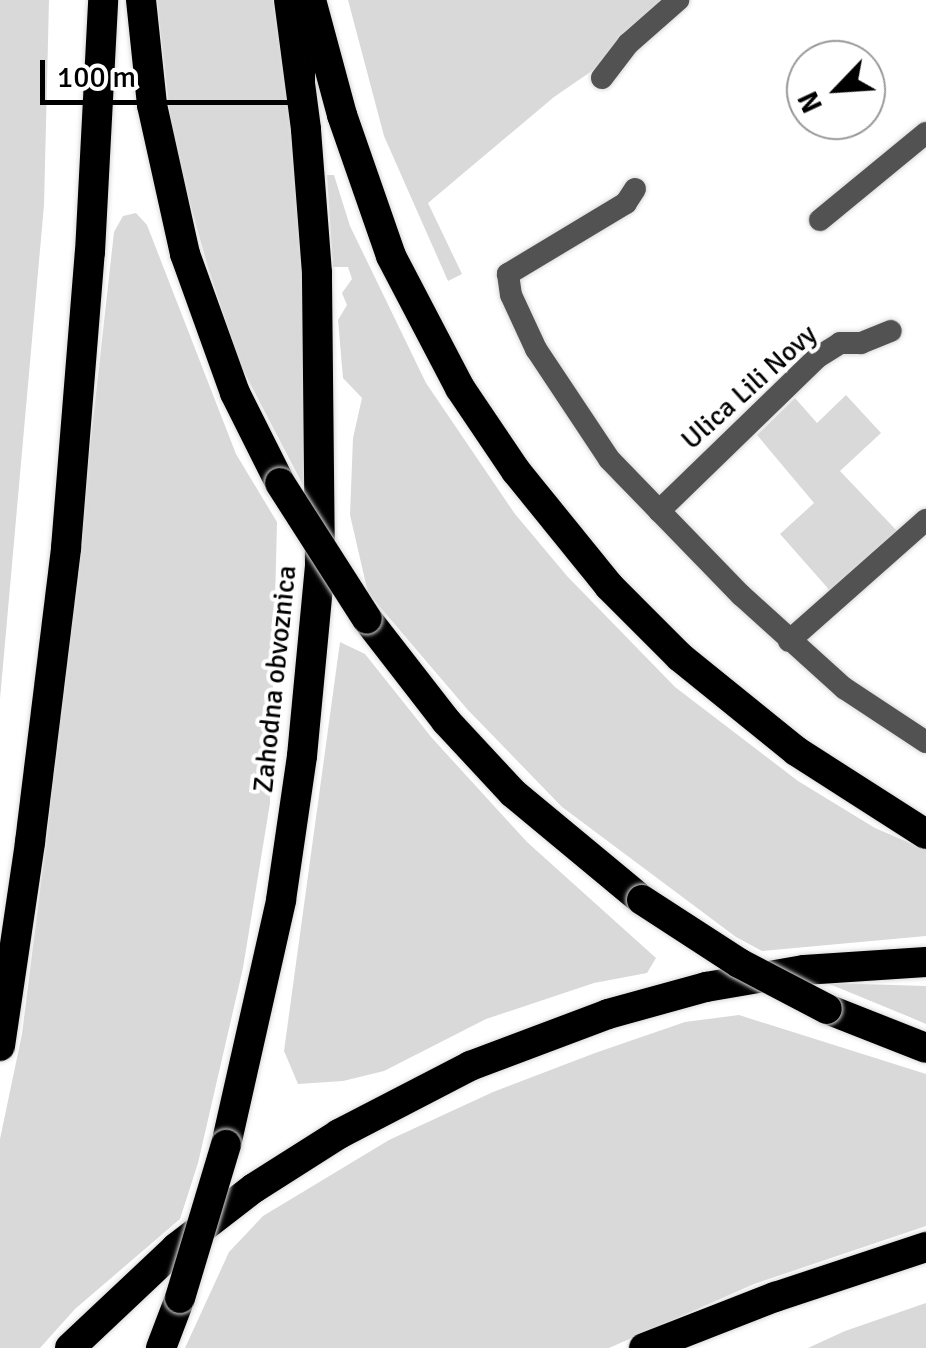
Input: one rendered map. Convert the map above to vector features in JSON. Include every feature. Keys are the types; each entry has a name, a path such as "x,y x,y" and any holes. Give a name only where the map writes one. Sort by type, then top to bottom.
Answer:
{"highway":[{"path":"0,1046 38,784 70,509 90,252 103,0"},
{"path":"141,0 156,122 185,254 222,363 280,482 367,619 479,758 550,827 642,900 739,963 827,1009 926,1048"},
{"name":"Zahodna obvoznica","path":"161,1348 226,1145 283,884 302,756 320,566 318,289 306,129 289,0"},
{"path":"311,0 342,115 391,256 460,388 516,471 609,586 680,657 796,751 926,834"},
{"path":"70,1348 176,1248 254,1188 338,1134 470,1066 608,1014 706,987 804,970 926,962"},
{"path":"644,1348 790,1291 926,1248"}],"street":[{"path":"602,78 628,44 678,0"},
{"path":"820,220 926,133"},
{"path":"635,189 626,203 508,274 511,295 536,349 609,459 659,511 789,641 844,688 926,742"},
{"name":"Ulica Lili Novy","path":"659,511 818,357 840,344 862,343 891,331"},
{"path":"789,641 926,520"}],"shaded area":[{"path":"0,0 49,0 44,205 0,699"},
{"path":"157,0 273,0 297,163 310,350 306,491 239,362 207,264 173,142"},
{"path":"348,0 664,0 602,64 554,97 428,203 462,274 448,281 384,136"},
{"path":"327,175 334,175 350,226 426,383 515,514 567,576 675,687 798,781 875,828 926,850 926,936 762,951 736,937 562,807 467,709 368,593 350,515 353,438 362,398 343,378 338,320 347,305 342,293 352,279 348,267 333,267"},
{"path":"136,213 147,225 236,454 277,522 270,803 243,968 198,1163 180,1219 75,1309 40,1348 0,1348 0,1139 22,1034 114,232 123,216"},
{"path":"846,395 881,433 840,471 899,533 832,593 780,534 814,503 757,435 795,398 817,423"},
{"path":"340,642 365,654 432,738 527,842 656,958 647,973 594,983 486,1019 384,1071 343,1081 298,1084 284,1051"},
{"path":"827,983 926,986 926,1024 912,1018"},
{"path":"739,1015 926,1074 926,1226 754,1284 609,1348 185,1348 229,1252 263,1216 389,1140 493,1092 595,1053 685,1022"},
{"path":"926,1303 926,1348 808,1348 845,1331"}]}
